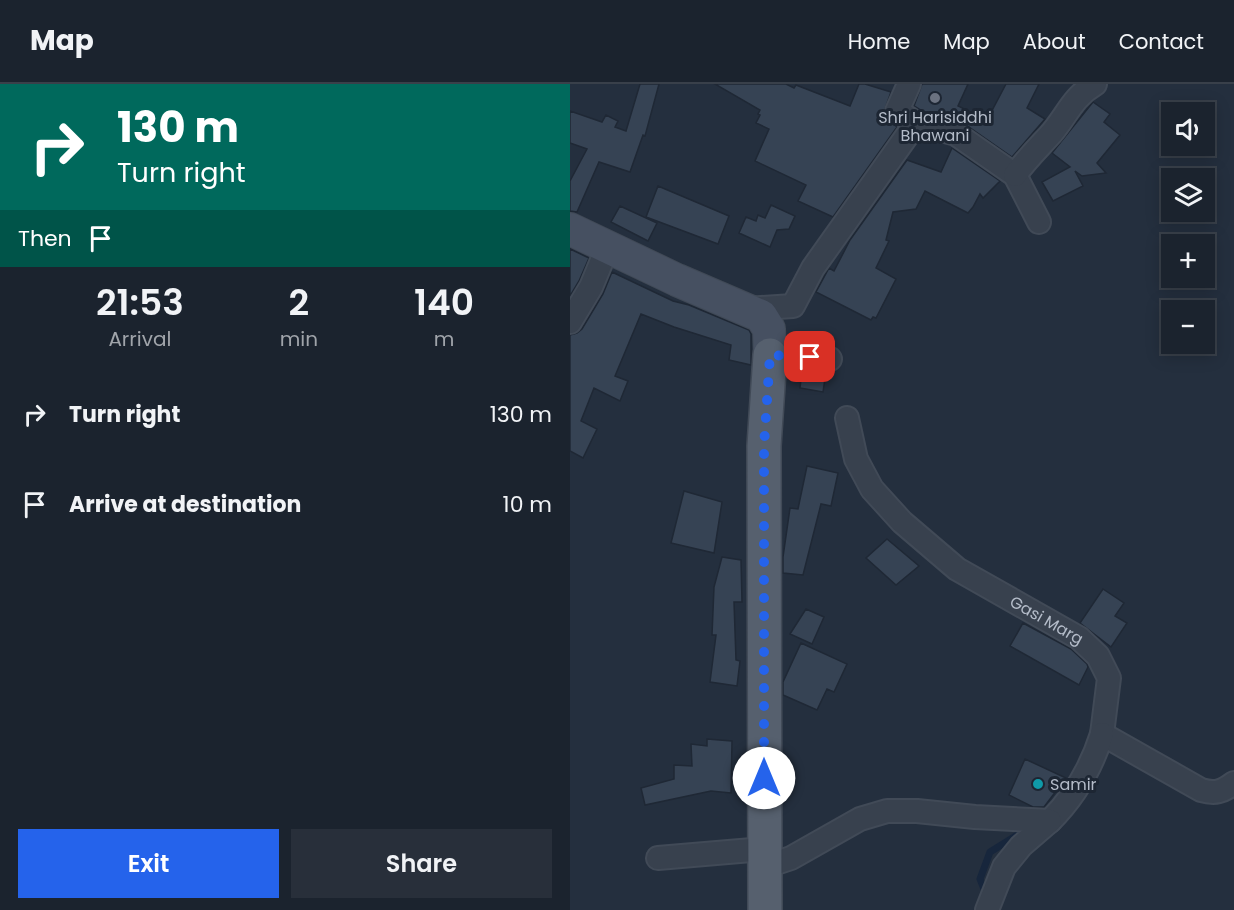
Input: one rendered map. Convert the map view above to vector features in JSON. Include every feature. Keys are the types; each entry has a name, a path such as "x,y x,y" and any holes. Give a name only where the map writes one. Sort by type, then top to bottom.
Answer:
{"main road":[{"path":"765,910 764,446 770,355"}],"street":[{"path":"909,84 897,111 916,123 956,134 1015,175 1040,222"},
{"path":"1015,175 1034,150 1050,135 1065,111 1082,91 1095,84"},
{"path":"747,309 793,306 813,268 916,123"},
{"path":"570,229 677,280 761,316 769,329 770,355 830,358"},
{"path":"570,322 591,287 608,246"},
{"name":"Gasi Marg","path":"847,418 856,459 872,489 902,522 957,569 1078,638 1098,656 1109,678 1098,748 1077,788 1062,809 1021,846 1004,867 987,910"},
{"path":"1102,734 1201,790 1212,793 1221,792 1234,783"},
{"path":"658,858 791,858 860,819 887,811 917,811 1050,821"}],"building":[{"path":"640,84 659,84 645,136 643,135 630,172 599,162 577,212 570,211 570,181 587,149 570,143 570,111 602,122 606,115 618,121 615,127 626,131"},
{"path":"715,84 786,84 794,88 796,85 850,106 859,84 865,84 891,92 884,112 886,118 897,127 833,217 798,201 806,185 755,161 769,129 756,123 760,110"},
{"path":"922,84 968,84 958,106 987,120 1006,84 1039,84 1027,108 1045,119 1012,157 963,123 922,111 914,106"},
{"path":"1093,102 1110,114 1104,122 1120,135 1097,163 1106,173 1082,176 1075,171 1083,186 1053,201 1042,182 1070,167 1052,153"},
{"path":"952,148 1000,181 983,198 980,194 968,213 925,191 916,209 893,212 886,240 889,241 876,268 896,279 876,318 873,317 871,320 816,292 829,268 834,271 850,240 907,160 941,172"},
{"path":"658,186 729,216 718,244 646,217"},
{"path":"771,205 795,216 789,229 777,230 770,247 739,233 746,217 756,221 758,215 765,218"},
{"path":"620,206 657,223 648,241 611,222"},
{"path":"570,249 589,258 570,296"},
{"path":"612,272 673,301 689,305 749,330 751,365 729,360 731,345 641,314 615,376 628,381 620,401 594,388 581,421 597,429 583,458 570,451 570,335 582,329 603,294"},
{"path":"802,371 826,372 823,392 800,388"},
{"path":"807,466 838,473 831,506 821,504 803,575 783,573 790,508 798,509"},
{"path":"684,491 722,502 714,553 671,543"},
{"path":"887,539 919,566 896,585 866,558"},
{"path":"722,557 741,560 742,602 734,602 736,660 740,661 737,686 710,682 716,635 712,635 714,587"},
{"path":"1103,589 1124,603 1115,616 1127,623 1111,647 1080,623"},
{"path":"806,609 824,617 812,644 790,634"},
{"path":"1023,623 1071,649 1087,664 1088,667 1079,685 1010,646"},
{"path":"801,643 847,664 834,692 827,689 817,710 783,695 783,682"},
{"path":"707,739 732,741 731,793 711,791 645,805 641,788 674,779 674,765 692,766 691,744 707,746"},
{"name":"Samir","path":"1025,759 1066,778 1044,807 1033,807 1009,795"}],"waterway":[{"path":"986,894 980,879 990,852 1019,834"}],"place":[{"name":"Shri Harisiddhi Bhawani","path":"935,98"},
{"name":"Samir","path":"1038,784"}],"route":[{"path":"764,778 764,446 770,355 810,357"}]}
